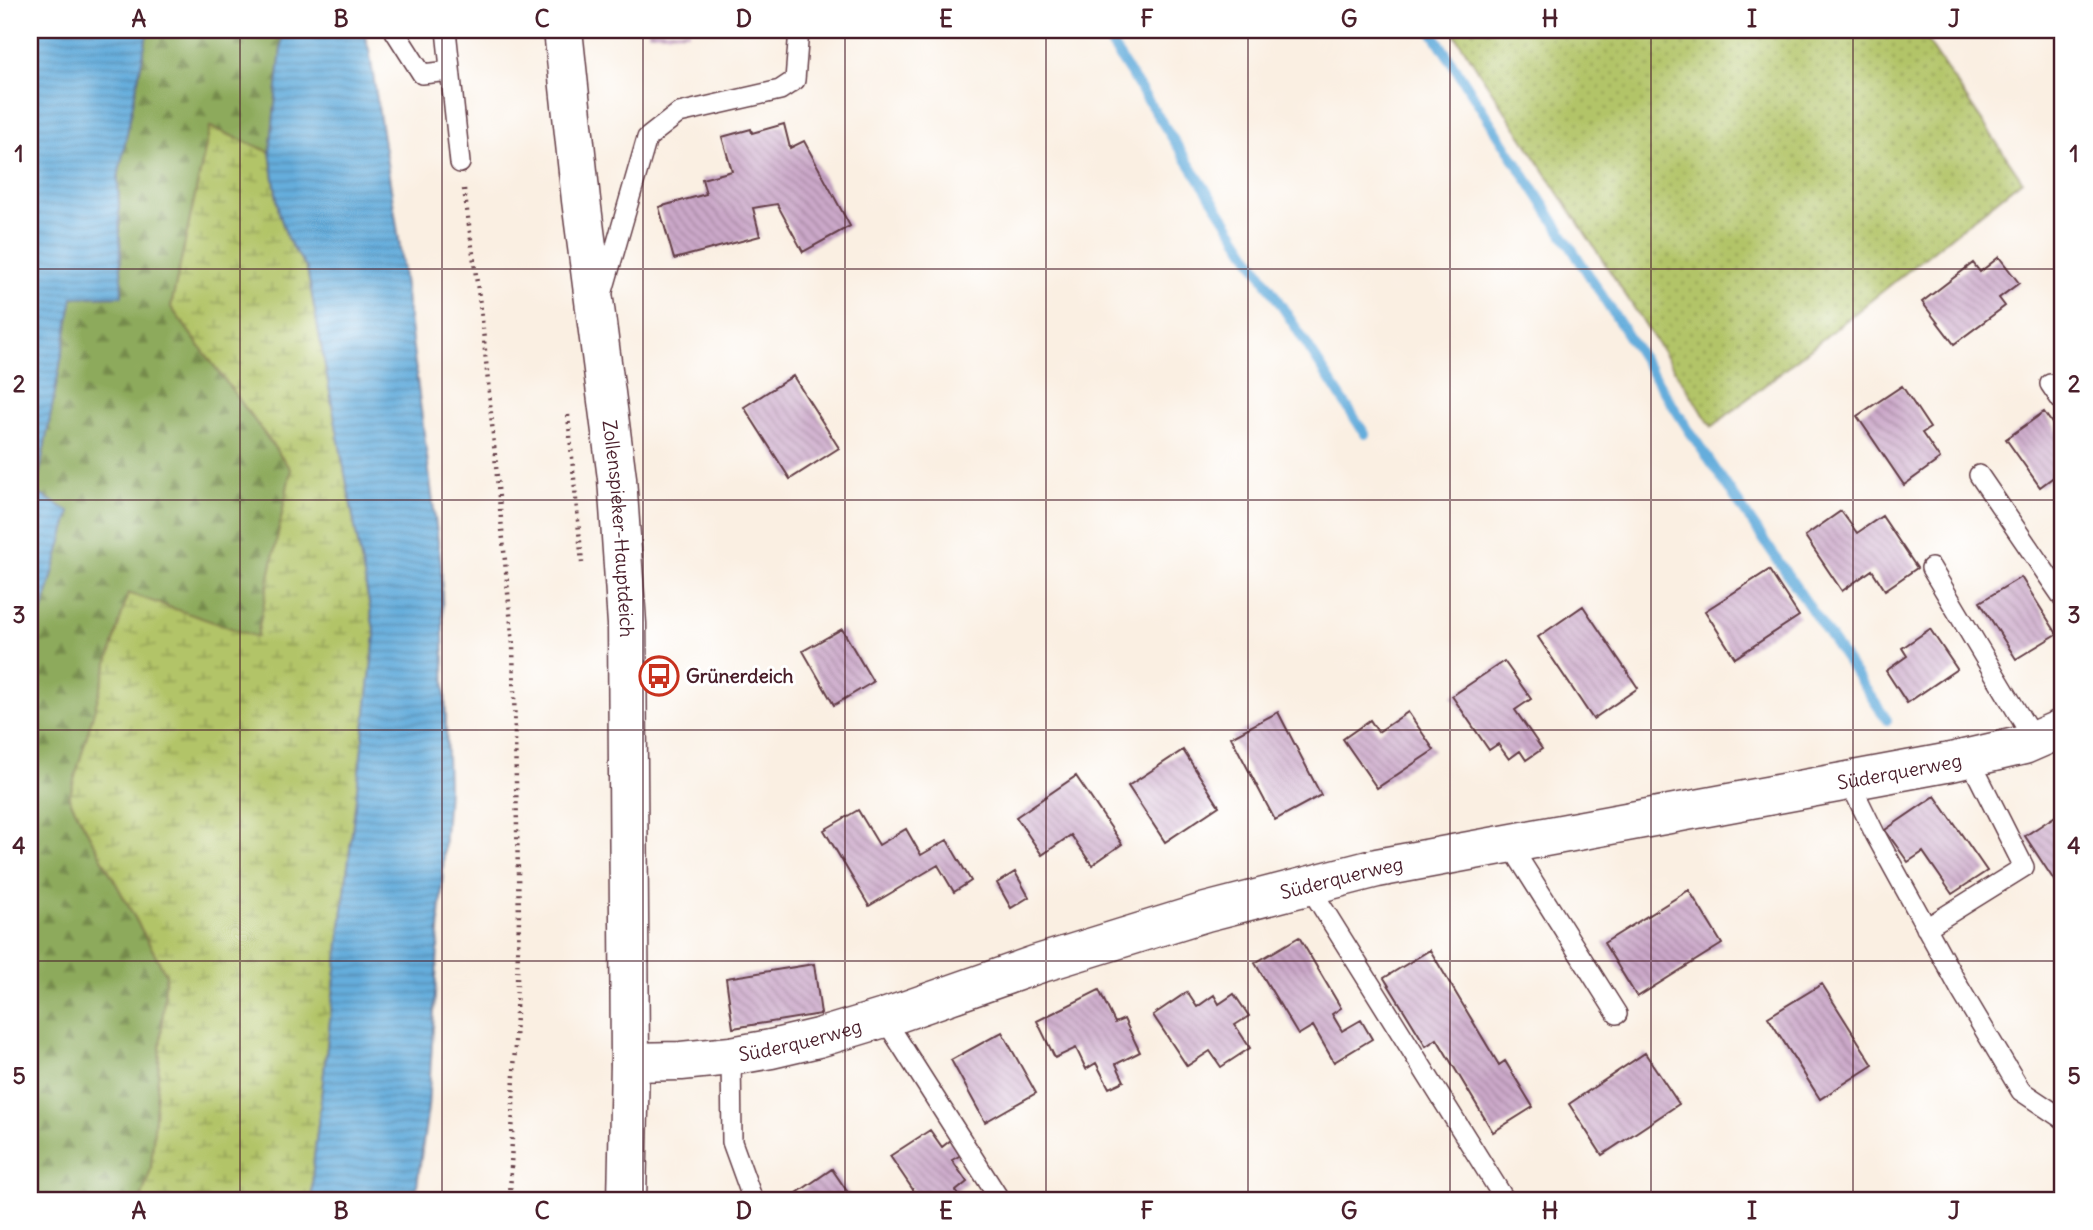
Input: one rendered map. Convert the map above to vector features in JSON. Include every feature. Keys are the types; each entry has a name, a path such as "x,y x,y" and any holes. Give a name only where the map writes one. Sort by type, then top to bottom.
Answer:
{"street":[{"name":"Zollenspieker-Hauptdeich","path":"564,30 617,478 627,624 630,1062 627,1200"},
{"name":"Süderquerweg","path":"630,1062 681,1061 731,1055 818,1038 1048,961 1206,912 1377,868 1969,758 2054,735"}],"lane":[{"path":"394,30 422,74 450,71"},
{"path":"446,30 460,163"},
{"path":"596,315 647,138 679,113 780,90 795,80 799,30"},
{"path":"2050,384 2063,403"},
{"path":"1979,475 2063,597"},
{"path":"1931,568 2054,735"},
{"path":"1926,928 2024,867 1969,758"},
{"path":"1849,781 1926,928 2021,1091 2063,1119"},
{"path":"1509,844 1617,1014"},
{"path":"1309,886 1505,1200"},
{"path":"884,1018 1000,1200"},
{"path":"731,1055 732,1142 753,1200"}],"path":[{"path":"460,163 482,319 513,645 519,918 510,1200"},
{"path":"568,413 582,564"}],"green space":[{"path":"148,30 283,30 270,152 210,127 171,307 291,470 257,637 69,798 166,974 151,1169 141,1200 30,1200 30,656 70,512 36,492 73,297 122,296 118,178"},
{"path":"1452,30 1920,30 2022,180 1712,427"},
{"path":"210,127 270,152 279,213 288,240 307,269 375,635 313,1166 312,1200 141,1200 151,1169 166,974 69,798 128,593 257,637 291,470 171,307"}],"water":[{"path":"30,30 148,30 118,178 122,296 73,297 36,492 70,512 30,656"},
{"path":"283,30 363,30 369,49 398,233 441,564 448,788 428,1108 415,1200 312,1200 313,1166 375,635 307,269 288,240 279,213 270,152"}],"building":[{"path":"648,30 689,30 689,33 648,34"},
{"path":"784,124 790,148 804,141 850,226 803,252 777,204 753,208 760,236 674,259 659,207 706,194 702,179 732,171 722,137 751,129 752,133"},
{"path":"1999,257 2019,283 1999,298 2005,306 1954,344 1922,302 1973,263 1980,272"},
{"path":"793,376 839,448 790,479 744,407"},
{"path":"1902,386 1930,428 1922,433 1940,459 1904,485 1857,416"},
{"path":"2044,412 2063,439 2063,470 2040,487 2006,439"},
{"path":"1841,511 1857,533 1882,516 1917,568 1885,590 1872,570 1842,591 1805,536"},
{"path":"1769,570 1799,616 1735,658 1705,611"},
{"path":"2021,577 2057,634 2016,659 1980,602"},
{"path":"1583,606 1638,688 1593,719 1538,637"},
{"path":"842,629 873,682 834,705 803,651"},
{"path":"1930,629 1957,669 1907,703 1886,671 1907,656 1902,648"},
{"path":"1504,661 1531,699 1515,710 1542,749 1526,760 1520,751 1509,759 1498,744 1489,750 1452,696"},
{"path":"1278,712 1321,795 1275,820 1231,737"},
{"path":"1408,712 1434,750 1377,788 1343,739 1370,720 1378,732"},
{"path":"1183,750 1219,806 1165,842 1128,786"},
{"path":"1076,776 1122,844 1092,865 1071,835 1042,855 1016,817"},
{"path":"1935,796 1987,871 1952,894 1923,852 1908,862 1885,830"},
{"path":"858,810 879,845 906,829 921,855 947,840 971,881 954,892 938,865 869,906 824,830"},
{"path":"2063,811 2063,894 2025,836"},
{"path":"1015,872 1029,897 1011,908 997,883"},
{"path":"1689,890 1722,944 1637,997 1604,943"},
{"path":"1299,937 1341,1008 1332,1014 1342,1031 1361,1020 1372,1039 1334,1062 1313,1026 1298,1035 1255,963"},
{"path":"1430,950 1499,1065 1505,1061 1533,1107 1493,1132 1437,1039 1426,1046 1384,978"},
{"path":"814,964 821,1014 733,1028 726,978"},
{"path":"1822,984 1873,1065 1820,1099 1768,1017"},
{"path":"1099,990 1115,1023 1124,1019 1140,1052 1116,1064 1124,1081 1109,1088 1096,1063 1086,1069 1076,1048 1055,1058 1037,1021"},
{"path":"1187,992 1197,1007 1214,995 1219,1004 1234,994 1249,1016 1235,1025 1250,1048 1221,1067 1210,1051 1187,1066 1153,1015"},
{"path":"1002,1032 1036,1093 985,1122 951,1060"},
{"path":"1645,1053 1679,1104 1602,1155 1569,1104"},
{"path":"930,1130 942,1147 951,1140 961,1155 952,1160 967,1182 956,1191 962,1200 920,1200 890,1156"},
{"path":"832,1169 853,1200 802,1200 797,1193"}],"waterway":[{"path":"1102,30 1365,434"},
{"path":"1431,30 1690,432 1887,720"}],"place":[{"name":"Grünerdeich","path":"659,676"}]}
